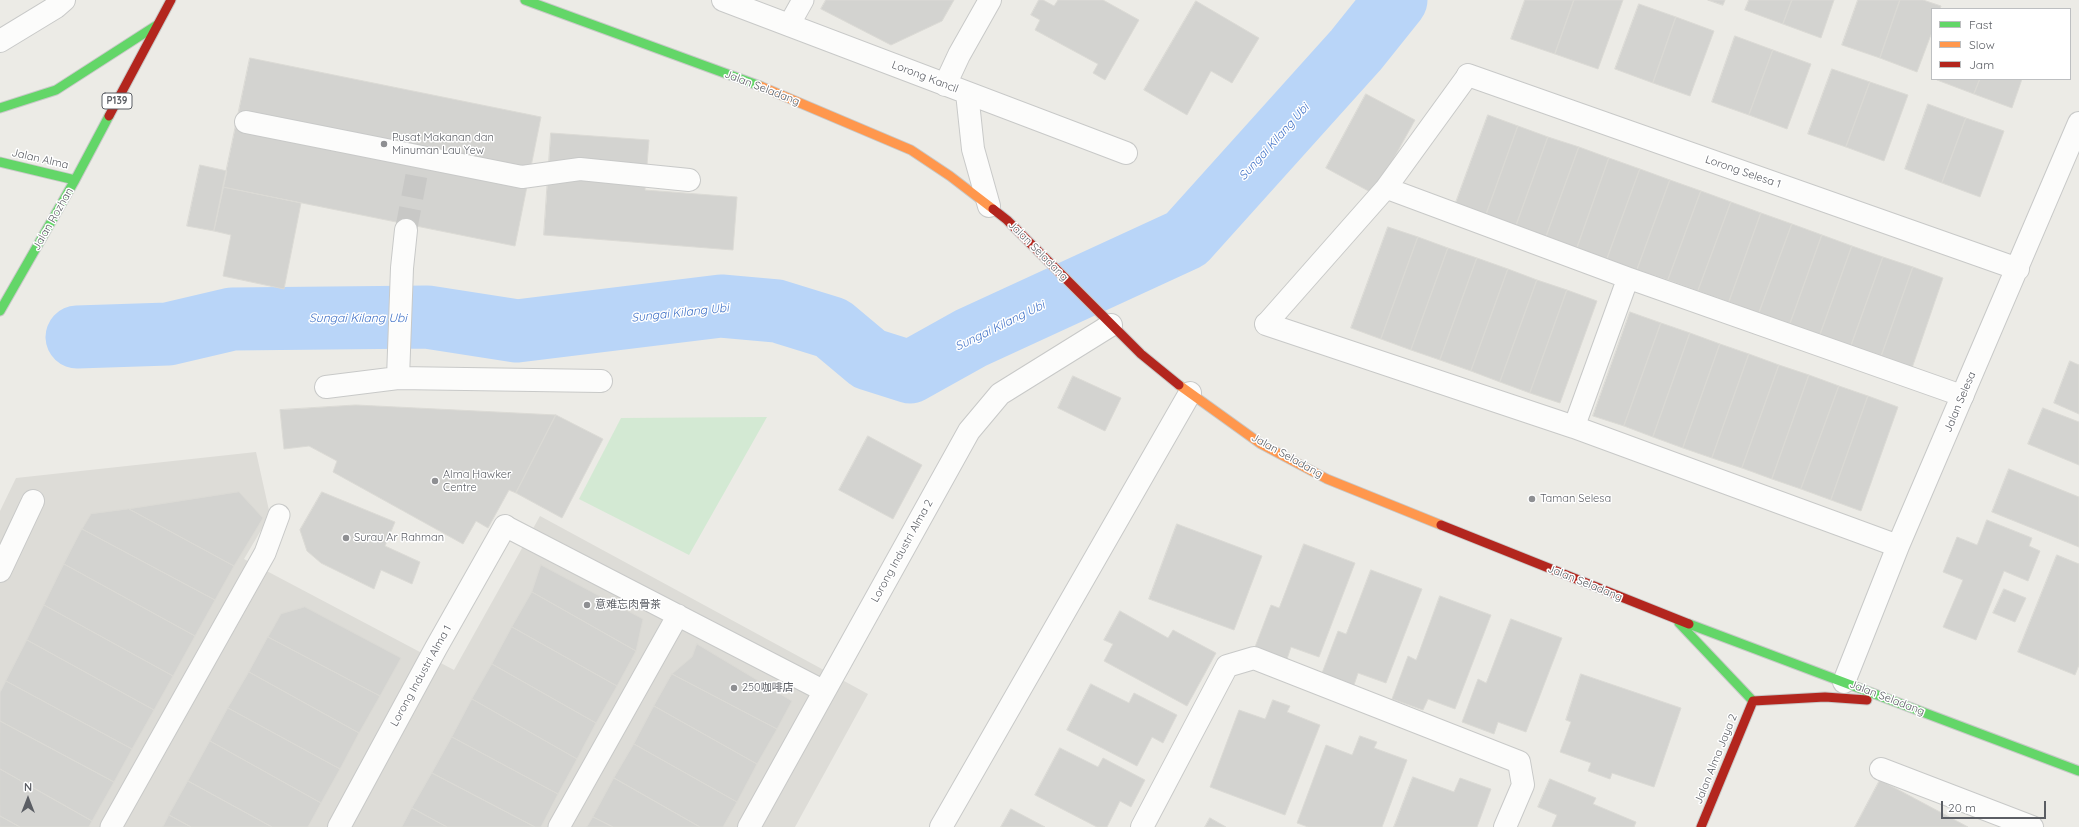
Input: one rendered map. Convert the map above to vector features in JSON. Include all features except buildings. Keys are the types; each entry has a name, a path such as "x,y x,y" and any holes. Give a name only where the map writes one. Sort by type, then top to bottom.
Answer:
{"street":[{"path":"0,40 56,7 64,0"},
{"name":"Jalan Rozhan","path":"0,311 75,180 172,0"},
{"name":"Jalan Seladang","path":"525,0 762,87 911,150 950,176 1007,220 1141,354 1190,393 1261,444 1327,479 1675,619 2079,771"},
{"name":"Lorong Kancil","path":"723,0 1126,153"},
{"path":"945,85 959,55 990,0"},
{"path":"0,108 56,90 88,71 159,23"},
{"name":"Lorong Selesa 1","path":"1468,75 2018,270"},
{"path":"967,93 973,149 989,206"},
{"path":"246,122 522,177 580,169 689,180"},
{"name":"Jalan Selesa","path":"1844,682 1898,546 2018,270 2079,123"},
{"name":"Jalan Alma","path":"0,162 75,180"},
{"path":"398,378 402,268 406,230"},
{"path":"1266,324 1574,427 1898,546"},
{"name":"Lorong Industri Alma 2","path":"749,827 969,431 1000,394 1111,325"},
{"path":"326,387 398,378 601,381"},
{"path":"941,827 1190,393"},
{"path":"0,571 33,501"},
{"name":"Lorong Industri Alma 1","path":"339,827 436,648 506,526"},
{"path":"1675,619 1753,701 1795,697 1838,696 1902,704"},
{"path":"1142,827 1227,666 1254,658 1519,762 1523,785 1505,827"},
{"name":"Jalan Alma Jaya 2","path":"1701,827 1753,701"},
{"path":"1882,768 2032,827"}],"lane":[{"path":"789,25 802,0"},
{"path":"1266,324 1386,188 1468,75"},
{"path":"1386,188 1628,278 1963,396"},
{"path":"1574,427 1628,278"},
{"path":"111,827 265,553 279,515"},
{"path":"506,526 824,691"},
{"path":"559,827 678,615"}],"shaded area":[{"path":"256,452 270,515 244,559 454,670 540,516 868,694 795,827 0,827 0,511 16,478"}],"green space":[{"path":"767,417 689,555 579,499 621,418"}],"waterway":[{"name":"Sungai Kilang Ubi","path":"77,337 168,334 232,319 427,317 517,331 721,306 777,311 832,328 869,359 910,372 971,338 1186,239 1356,50 1396,0"}],"tunnel":[{"path":"406,230 420,157"}],"traffic: fast":[{"path":"525,0 760,86"},
{"path":"0,108 56,90 157,25"},
{"path":"0,311 75,180 109,116"},
{"path":"0,162 75,180"},
{"path":"1679,623 1753,701"},
{"path":"1689,624 2079,771"}],"traffic: slow":[{"path":"760,86 911,150 950,176 993,209"},
{"path":"1179,385 1261,444 1327,479 1441,525"}],"traffic: jam":[{"path":"109,116 171,0"},
{"path":"993,209 1007,220 1141,354 1179,385"},
{"path":"1441,525 1689,624"},
{"path":"1753,701 1825,697 1867,700"},
{"path":"1701,827 1753,701"}],"place":[{"name":"Pusat Makanan dan Minuman Lau Yew","path":"384,144"},
{"name":"Alma Hawker Centre","path":"435,481"},
{"name":"Taman Selesa","path":"1532,499"},
{"name":"Surau Ar Rahman","path":"346,538"},
{"name":"意难忘肉骨茶","path":"587,605"},
{"name":"250咖啡店","path":"734,688"}]}
